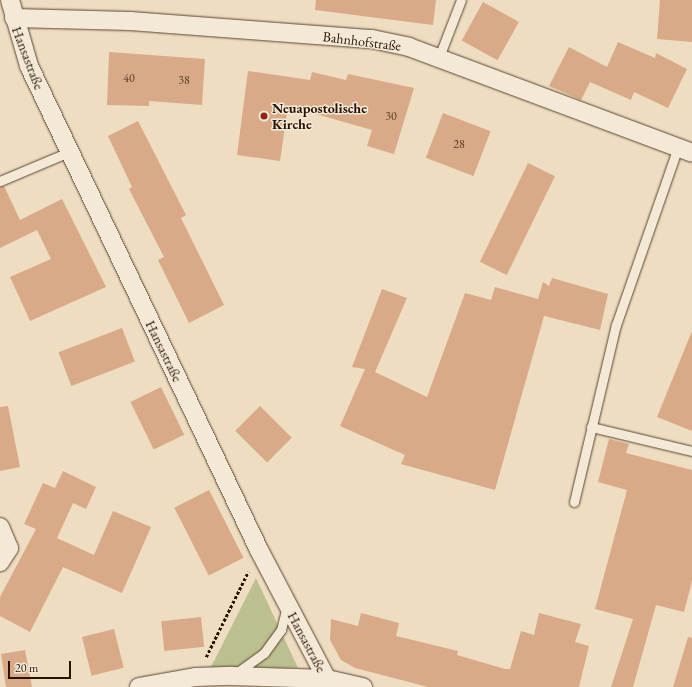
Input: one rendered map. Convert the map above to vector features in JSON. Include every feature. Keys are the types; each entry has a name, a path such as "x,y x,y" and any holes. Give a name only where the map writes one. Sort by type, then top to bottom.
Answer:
{"street":[{"name":"Hansastraße","path":"10,0 29,66 69,152 259,550 329,683"},
{"name":"Bahnhofstraße","path":"14,18 130,21 372,39 439,57 685,150"},
{"path":"0,527 10,548 0,562"},
{"path":"139,687 196,677 232,676 363,687"}],"lane":[{"path":"439,57 461,0"},
{"path":"574,502 616,325 685,150"},
{"path":"0,181 69,152"},
{"path":"591,427 692,452"},
{"path":"232,676 264,653 281,630 288,605"}],"path":[{"path":"196,677 259,550"}],"green space":[{"path":"256,578 298,668 211,667"}],"building":[{"path":"316,0 436,0 433,25 315,10"},
{"path":"660,0 692,0 692,42 657,39"},
{"path":"483,2 519,22 498,60 462,40"},
{"path":"618,42 655,58 656,53 687,69 668,108 634,92 631,100 590,82 581,100 549,86 569,47 607,67"},
{"path":"109,52 205,59 202,105 149,101 149,106 107,105"},
{"path":"248,71 310,80 312,72 346,80 348,74 414,88 394,154 367,146 372,130 288,106 280,161 237,155"},
{"path":"443,113 491,131 473,176 426,158"},
{"path":"138,121 186,215 181,218 224,305 189,323 158,260 164,257 129,189 132,187 108,136"},
{"path":"528,163 555,176 507,275 480,262"},
{"path":"4,186 20,220 62,199 106,287 30,321 10,277 51,259 37,230 0,248 0,187"},
{"path":"552,278 608,294 600,330 544,316 495,490 401,464 405,455 340,426 365,369 352,367 382,289 407,298 375,372 427,397 465,293 491,300 495,287 538,299 543,282 549,286"},
{"path":"122,328 135,362 71,386 59,352"},
{"path":"692,331 692,431 657,417"},
{"path":"161,387 184,435 154,450 130,402"},
{"path":"8,406 20,467 0,471 0,407"},
{"path":"260,406 292,438 267,463 235,431"},
{"path":"609,439 629,444 626,453 692,470 692,581 684,612 656,605 633,687 611,687 633,619 595,609 627,490 598,482"},
{"path":"63,471 96,487 86,509 73,503 57,538 94,555 113,511 151,527 122,593 63,567 30,632 0,616 0,597 36,529 24,524 43,483 55,488"},
{"path":"209,490 244,558 209,575 174,508"},
{"path":"361,613 399,623 396,636 458,651 457,655 505,669 510,669 521,631 534,635 539,613 581,624 575,642 589,646 579,687 428,687 355,668 341,660 330,640 331,619 358,626"},
{"path":"201,617 204,647 164,651 161,621"},
{"path":"114,629 124,668 92,676 82,637"},
{"path":"688,637 692,638 692,687 673,687"},
{"path":"25,650 32,687 6,687 1,654"}],"place":[{"name":"Neuapostolische Kirche","path":"264,116"}]}
